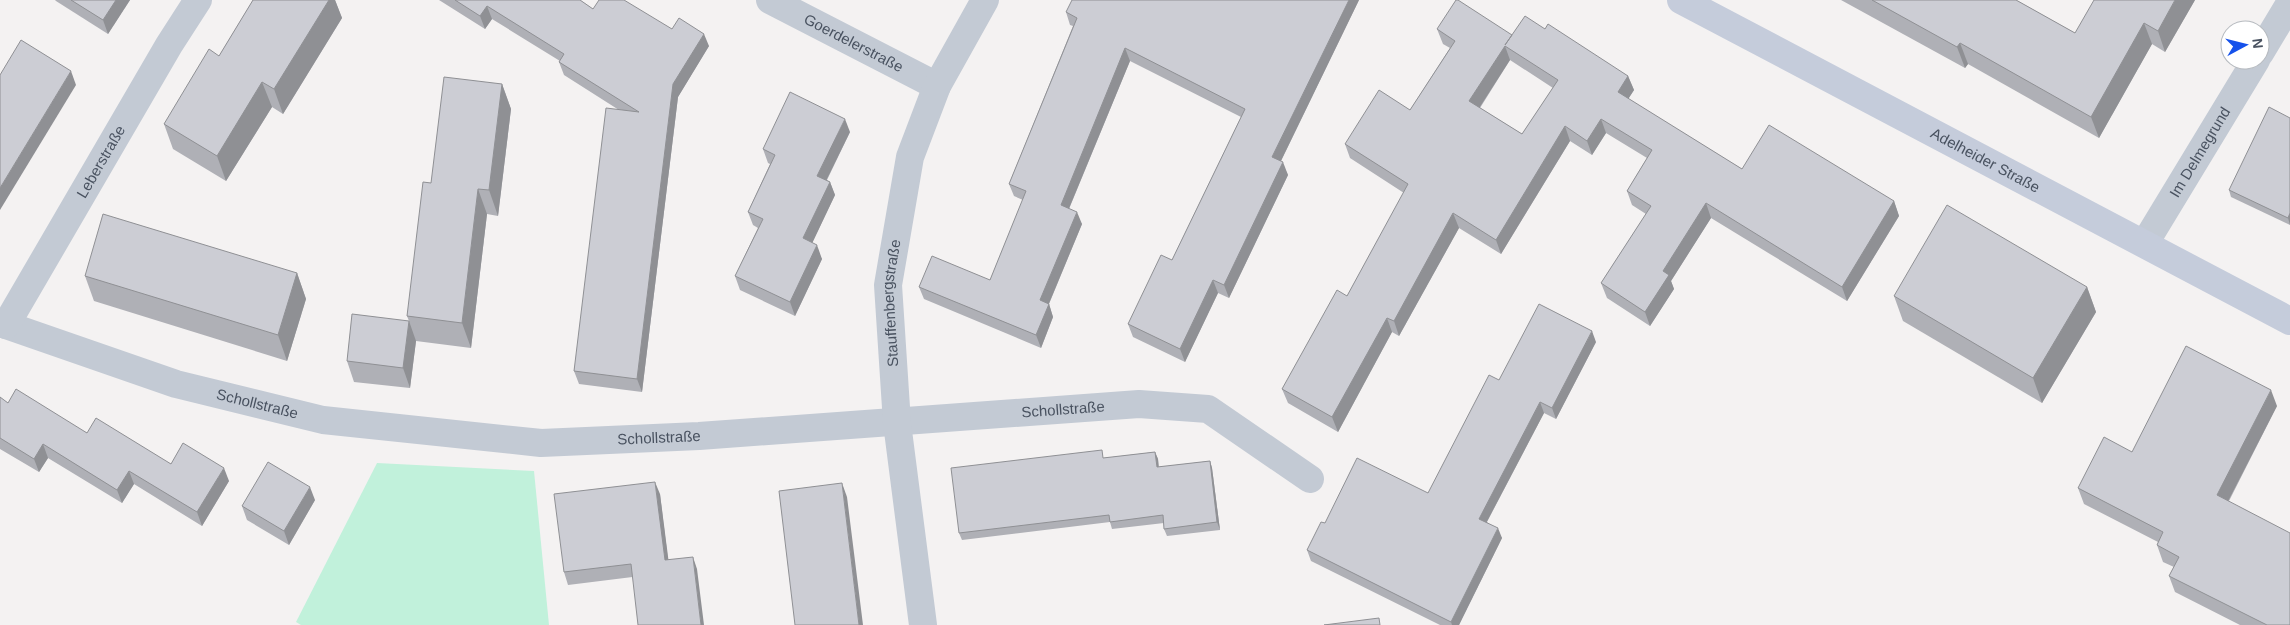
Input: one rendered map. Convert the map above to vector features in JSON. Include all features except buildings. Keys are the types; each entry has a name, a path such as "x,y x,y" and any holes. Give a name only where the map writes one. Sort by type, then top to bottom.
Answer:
{"main road":[{"name":"Adelheider Straße","path":"1681,0 2290,321"}],"street":[{"name":"Leberstraße","path":"3,324 198,0"},
{"name":"Goerdelerstraße","path":"770,0 937,86"},
{"name":"Stauffenbergstraße","path":"923,625 897,423 888,285 910,158 937,86 985,0"},
{"path":"2270,36 2290,3"},
{"name":"Im Delmegrund","path":"2145,243 2250,70"},
{"name":"Schollstraße","path":"3,324 176,384 332,421 542,444 897,423 1139,404 1208,408 1310,479"}],"green space":[{"path":"377,463 534,471 549,625 301,625 296,622"}]}
